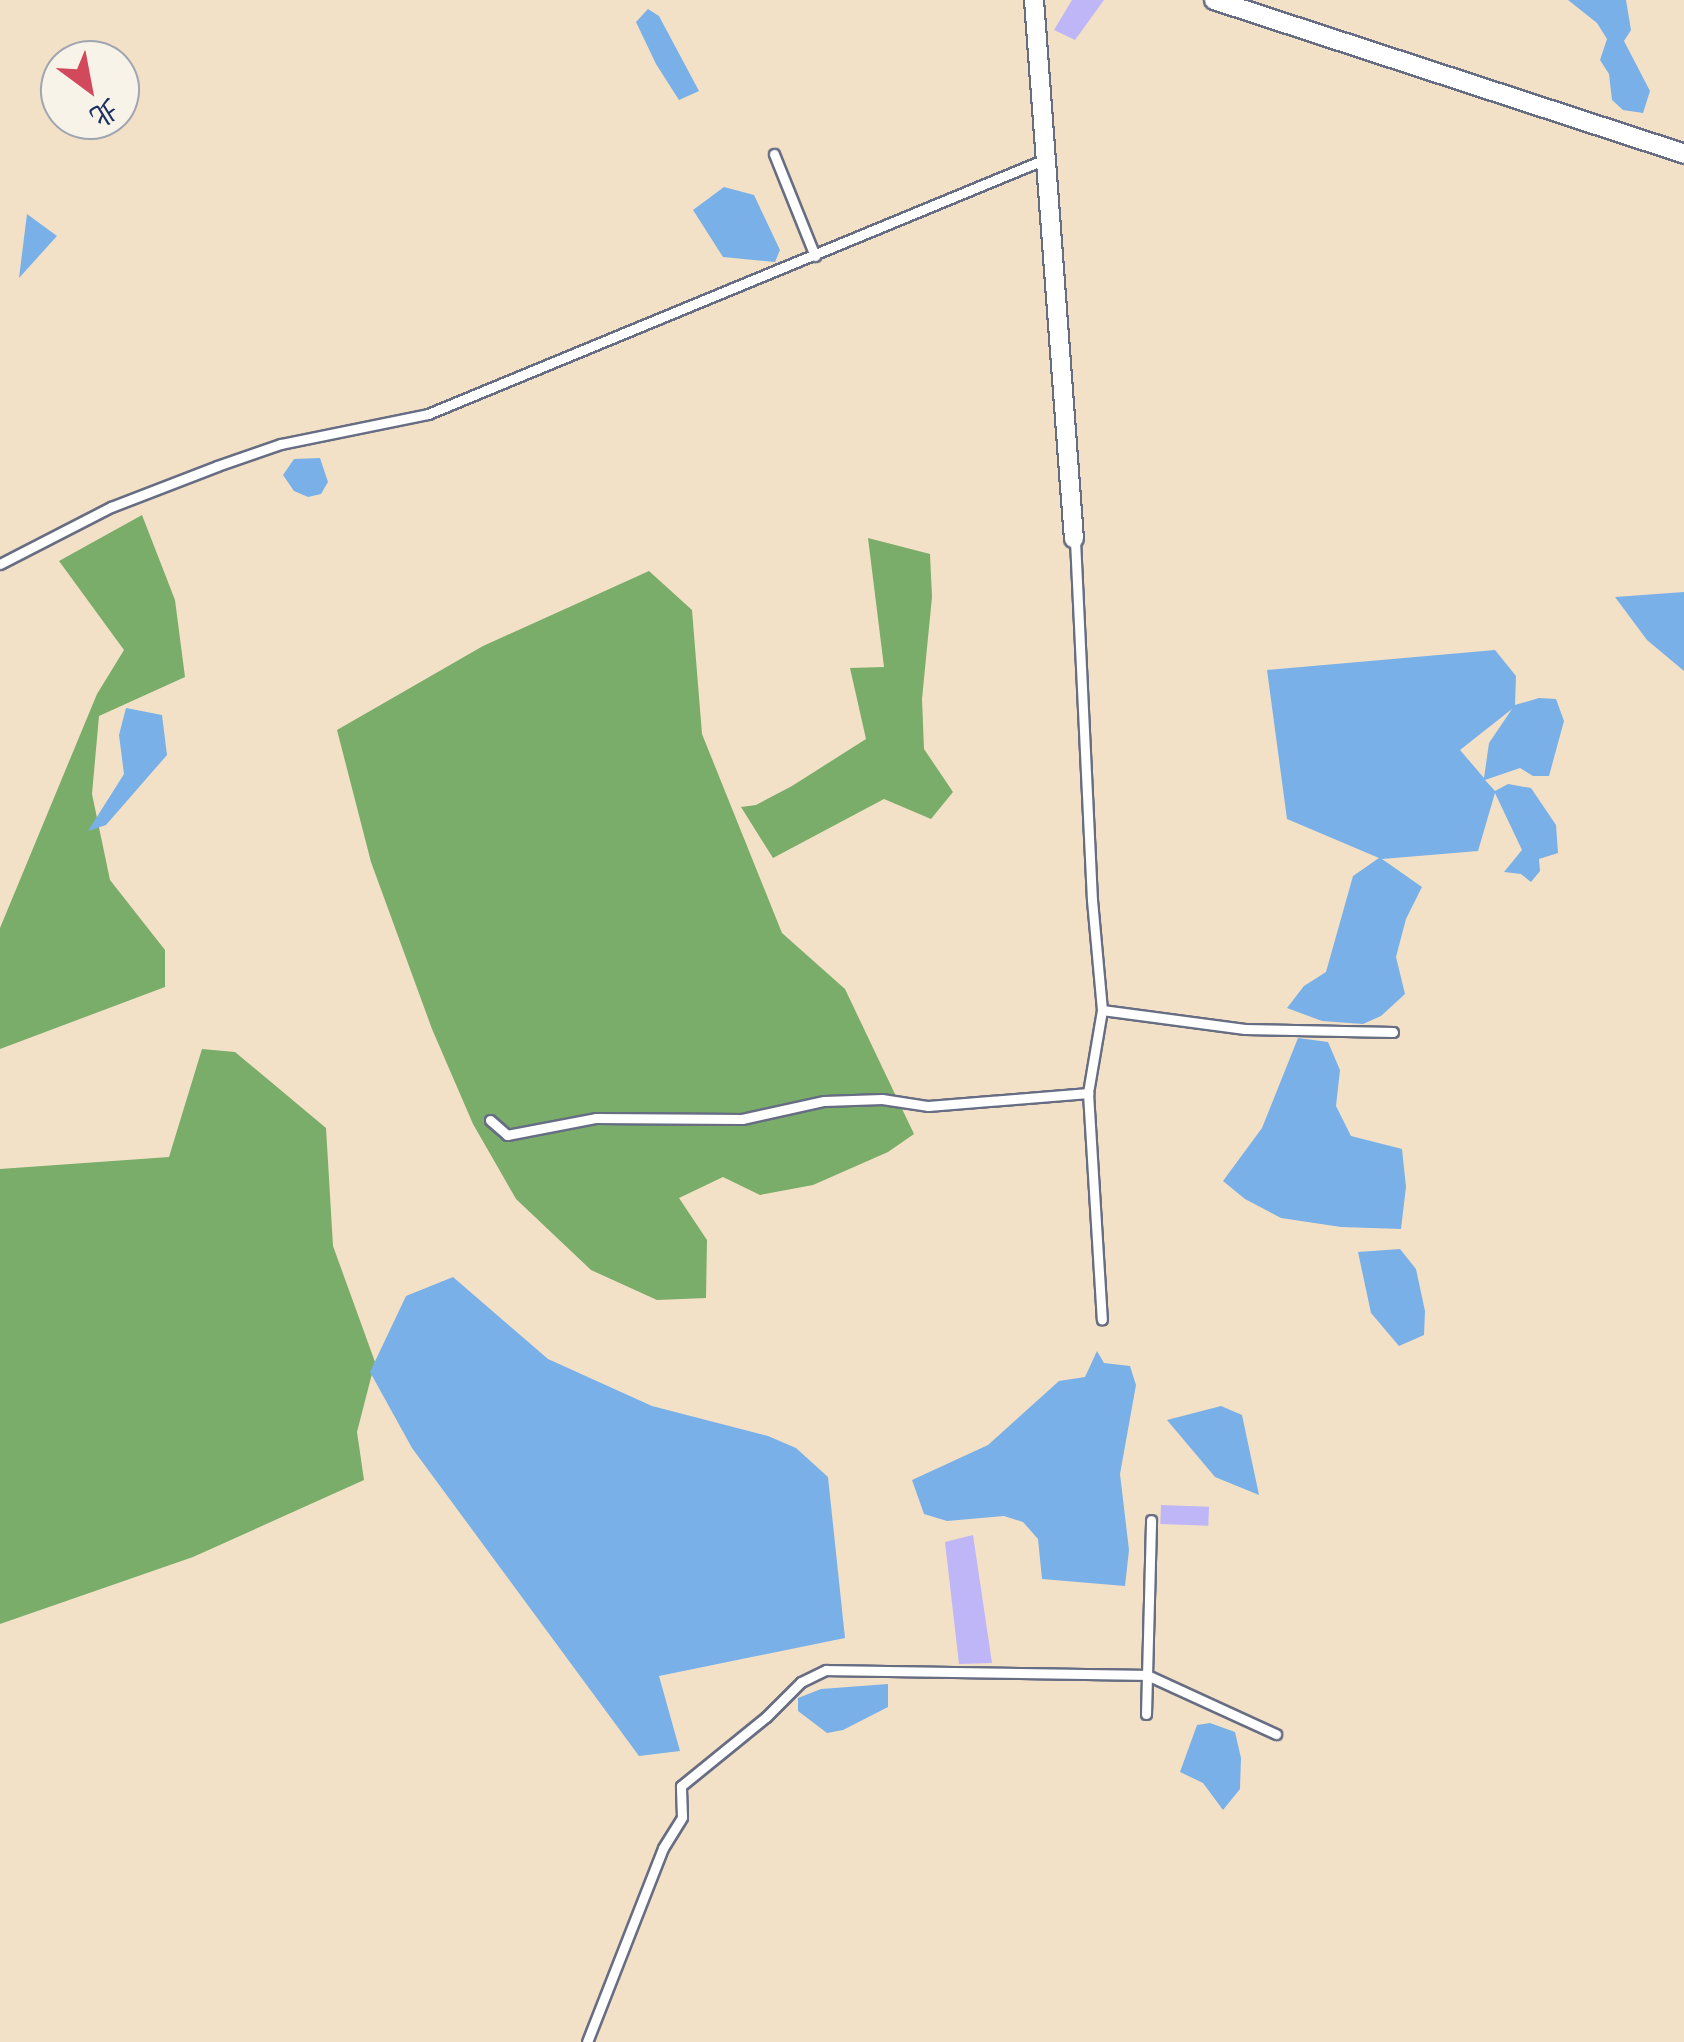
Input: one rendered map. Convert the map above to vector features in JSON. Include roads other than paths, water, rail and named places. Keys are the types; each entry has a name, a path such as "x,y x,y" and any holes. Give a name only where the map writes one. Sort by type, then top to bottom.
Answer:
{"street":[{"path":"1034,0 1074,539"},
{"path":"1214,0 1684,154"}],"lane":[{"path":"774,154 815,256"},
{"path":"0,564 110,506 217,466 281,444 428,414 1043,160"},
{"path":"1074,539 1102,1010 1088,1093 1102,1320"},
{"path":"1102,1010 1245,1028 1393,1032"},
{"path":"490,1120 507,1135 596,1118 742,1119 824,1102 882,1099 928,1106 1088,1093"},
{"path":"1146,1714 1151,1520"},
{"path":"588,2042 662,1848 682,1817 681,1786 766,1717 800,1682 826,1670 1147,1675 1276,1734"}],"water":[{"path":"1568,0 1626,0 1631,30 1624,41 1650,91 1643,113 1623,110 1612,100 1609,74 1600,60 1607,39 1597,23"},
{"path":"648,9 659,16 699,91 679,100 656,64 636,22"},
{"path":"724,187 754,195 780,250 775,262 723,257 693,210"},
{"path":"27,214 57,236 19,278"},
{"path":"320,458 328,482 321,494 308,497 294,491 283,475 294,459"},
{"path":"1684,592 1684,671 1647,640 1615,597"},
{"path":"1495,650 1516,676 1515,705 1539,698 1556,699 1564,721 1549,776 1533,776 1520,768 1485,780 1495,791 1508,784 1531,788 1556,825 1558,853 1539,859 1540,871 1531,882 1521,874 1504,872 1522,850 1495,793 1478,851 1382,859 1422,887 1406,919 1396,957 1405,994 1381,1016 1363,1024 1322,1021 1287,1008 1304,986 1326,972 1353,876 1379,858 1287,819 1267,670","holes":["1512,709 1489,743 1484,778 1460,750"]},
{"path":"126,708 162,715 167,755 106,825 88,831 124,774 119,735"},
{"path":"1298,1038 1328,1042 1340,1070 1336,1106 1351,1136 1402,1149 1406,1187 1401,1229 1341,1227 1281,1218 1245,1199 1223,1181 1262,1128"},
{"path":"1400,1249 1416,1269 1425,1311 1424,1335 1399,1346 1371,1313 1358,1252"},
{"path":"453,1277 548,1359 652,1406 768,1436 796,1448 828,1477 845,1638 659,1676 680,1751 639,1756 412,1448 370,1372 406,1296"},
{"path":"1097,1351 1104,1363 1130,1366 1136,1385 1120,1474 1129,1550 1125,1586 1042,1579 1038,1539 1023,1522 1004,1516 947,1521 924,1514 912,1480 988,1445 1059,1381 1085,1377"},
{"path":"1221,1406 1242,1415 1259,1495 1215,1477 1167,1420"},
{"path":"888,1684 888,1707 843,1730 827,1733 798,1711 798,1698 821,1689"},
{"path":"1210,1723 1235,1732 1241,1758 1240,1789 1223,1810 1203,1783 1180,1772 1197,1725"}]}
